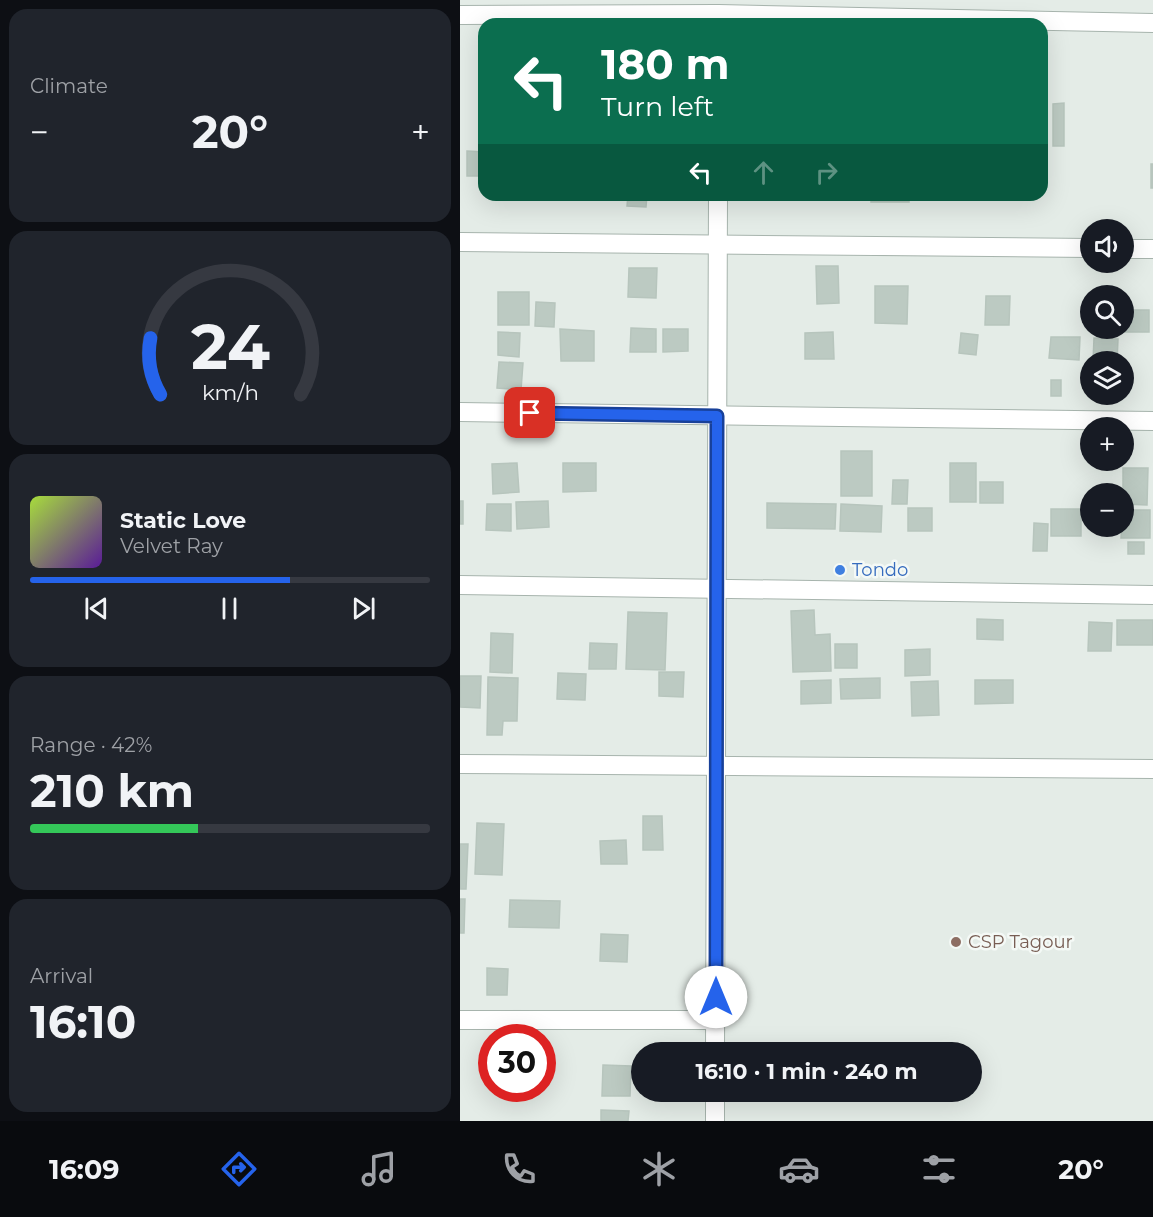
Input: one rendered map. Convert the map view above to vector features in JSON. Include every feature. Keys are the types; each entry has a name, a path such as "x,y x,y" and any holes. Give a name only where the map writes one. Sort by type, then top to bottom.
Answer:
{"street":[{"path":"460,15 654,18"},
{"path":"1048,22 1153,23"},
{"path":"715,1042 718,201"},
{"path":"460,242 1080,248"},
{"path":"1134,249 1153,249"},
{"path":"460,412 1153,421"},
{"path":"460,585 717,587 1153,596"},
{"path":"460,764 1153,769"},
{"path":"460,1020 716,1020"},
{"path":"715,1102 715,1121"}],"building":[{"path":"1064,103 1064,146 1053,146 1053,104"},
{"path":"467,151 478,152 478,176 467,176"},
{"path":"1151,164 1153,164 1153,188 1151,188"},
{"path":"627,201 646,201 646,207 627,206"},
{"path":"871,201 909,201 909,202"},
{"path":"816,266 838,266 839,303 817,304"},
{"path":"629,268 657,268 656,298 628,297"},
{"path":"875,286 908,286 907,324 875,323"},
{"path":"498,292 529,292 529,325 498,325"},
{"path":"986,296 1010,296 1009,325 985,325"},
{"path":"536,302 555,303 554,327 535,326"},
{"path":"1134,310 1149,310 1149,332 1134,332"},
{"path":"631,328 656,329 656,352 630,352"},
{"path":"560,329 594,331 594,361 561,361"},
{"path":"663,329 688,329 688,351 663,352"},
{"path":"498,332 520,333 519,357 498,355"},
{"path":"833,332 834,359 805,359 805,333"},
{"path":"961,333 978,335 976,355 959,353"},
{"path":"1051,337 1080,337 1079,360 1049,358"},
{"path":"1094,339 1118,339 1117,351 1093,351"},
{"path":"499,362 523,363 521,390 497,388"},
{"path":"1051,380 1061,380 1061,396 1051,396"},
{"path":"841,451 872,451 872,496 841,496"},
{"path":"517,463 519,492 493,494 492,464"},
{"path":"563,463 596,463 596,491 563,492"},
{"path":"950,463 976,463 976,502 950,502"},
{"path":"1148,468 1147,505 1134,504 1134,483 1123,483 1123,471"},
{"path":"893,480 908,480 907,504 892,504"},
{"path":"980,482 1003,482 1003,503 980,503"},
{"path":"460,501 463,501 463,524 460,524"},
{"path":"548,501 549,527 517,529 516,502"},
{"path":"767,503 836,504 835,529 767,528"},
{"path":"487,504 511,504 511,531 486,530"},
{"path":"841,504 882,506 881,532 840,531"},
{"path":"908,508 932,508 932,531 908,531"},
{"path":"1051,509 1080,509 1080,536 1051,536"},
{"path":"1134,510 1150,510 1150,538 1121,538 1134,537"},
{"path":"1034,523 1048,524 1047,551 1033,551"},
{"path":"1128,542 1144,542 1144,554 1128,554"},
{"path":"814,610 815,635 830,634 831,671 793,672 791,611"},
{"path":"628,612 667,613 665,670 626,669"},
{"path":"977,619 1003,620 1003,640 977,639"},
{"path":"1117,620 1153,620 1153,645 1117,645"},
{"path":"1089,622 1112,623 1111,651 1088,651"},
{"path":"491,633 513,634 512,673 490,672"},
{"path":"590,643 617,644 616,669 589,669"},
{"path":"835,644 857,644 857,668 835,668"},
{"path":"930,649 930,675 905,676 905,650"},
{"path":"659,672 684,672 683,697 659,696"},
{"path":"558,673 586,674 585,700 557,699"},
{"path":"460,676 481,676 480,708 460,707"},
{"path":"488,677 518,678 517,721 503,721 502,735 487,735"},
{"path":"880,678 880,698 841,699 840,679"},
{"path":"831,680 831,703 801,704 801,681"},
{"path":"975,680 1013,680 1013,703 975,704"},
{"path":"938,681 939,715 912,716 911,682"},
{"path":"643,816 662,816 663,850 643,850"},
{"path":"477,823 504,824 502,875 475,874"},
{"path":"626,840 627,864 601,864 600,841"},
{"path":"460,844 468,844 466,889 460,889"},
{"path":"460,899 465,899 464,933 460,933"},
{"path":"510,900 560,901 559,928 509,927"},
{"path":"601,934 628,935 627,962 600,961"},
{"path":"487,968 508,969 507,995 487,995"},
{"path":"603,1065 631,1066 630,1096 602,1096"},
{"path":"601,1110 629,1111 628,1121 601,1121"}],"place":[{"name":"Tondo","path":"840,570"},
{"name":"CSP Tagour","path":"956,942"}],"route":[{"path":"530,413 717,416 716,997"}]}
